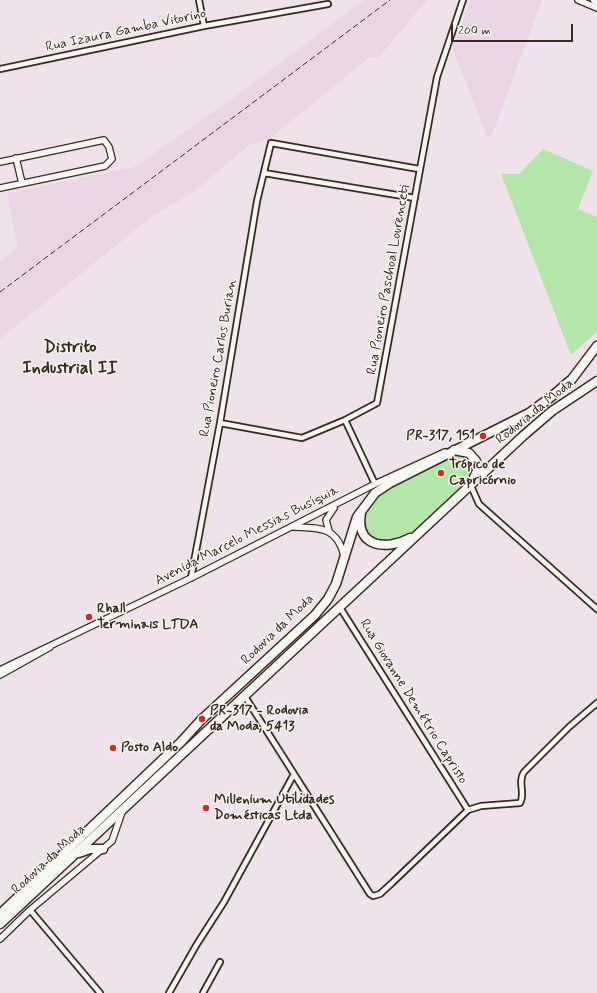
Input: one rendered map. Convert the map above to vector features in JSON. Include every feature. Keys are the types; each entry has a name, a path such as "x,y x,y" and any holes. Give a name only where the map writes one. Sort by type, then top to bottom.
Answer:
{"highway":[{"name":"Rodovia da Moda","path":"0,914 181,742 202,720 315,616 328,599 336,584 352,528 362,508 375,493 390,483 453,450 517,419 551,397 572,379 597,346"},
{"name":"Rodovia da Moda","path":"0,924 339,606 471,486 523,436 552,411 597,381"},
{"path":"453,450 469,453 476,461 476,471 471,486"},
{"path":"362,508 360,521 361,533 372,542 383,545 398,544 417,535"},
{"path":"71,858 90,849 102,849"}],"street":[{"path":"198,0 204,26"},
{"name":"Rua Pioneiro Paschoal Lourenceti","path":"220,423 302,438 375,405 380,398 419,169 437,77 463,0"},
{"path":"578,0 597,8"},
{"name":"Rua Izaura Gamba Vitorino","path":"0,69 204,26 328,4"},
{"path":"0,162 104,140 109,147 112,159 105,166 0,188"},
{"name":"Rua Pioneiro Carlos Burian","path":"191,578 220,423 257,201 271,143 419,169"},
{"path":"16,158 22,183"},
{"path":"264,173 415,198"},
{"path":"344,420 375,484"},
{"name":"Avenida Marcelo Messias Busíquia","path":"0,674 44,652 54,645 293,527 375,484 437,455 453,450"},
{"path":"471,486 479,504 597,609"},
{"path":"337,504 327,515 326,520 329,531 338,541 344,556"},
{"path":"293,527 318,528 329,531"},
{"name":"Rua Giovanne Demétrio Capristo","path":"339,606 468,810"},
{"name":"Avenida Marcelo Messias Busíquia","path":"0,670 42,648 54,645"},
{"path":"244,695 370,894 374,896 380,894 468,810 481,806 520,803 522,797 520,781 524,772 569,726 597,703"},
{"path":"169,993 197,944 224,902 294,774"},
{"path":"0,939 30,910 87,860 112,841 123,808"},
{"path":"30,910 100,993"},
{"path":"203,993 220,962"}],"shaded area":[{"path":"364,0 427,0 378,58 370,57 268,140 249,145 195,191 154,215 0,339 0,262 18,248 7,193 135,167 247,88"},
{"path":"471,0 542,0 492,135 487,137 453,49"}],"green space":[{"path":"543,149 593,171 578,209 597,217 597,332 571,355 501,174 519,174"},
{"path":"453,450 476,461 471,486 403,542 372,542 359,521 375,493"}],"railway":[{"path":"0,292 390,0"}],"place":[{"name":"PR-317, 151","path":"483,436"},
{"name":"Trópico de Capricórnio","path":"441,473"},
{"name":"Rhall Terminais LTDA","path":"89,617"},
{"name":"PR-317 - Rodovia da Moda, 5413","path":"202,719"},
{"name":"Posto Aldo","path":"113,748"},
{"name":"Millenium Utilidades Domésticas Ltda","path":"206,808"}],"district":[{"name":"Distrito Industrial II","path":"70,358"}]}
